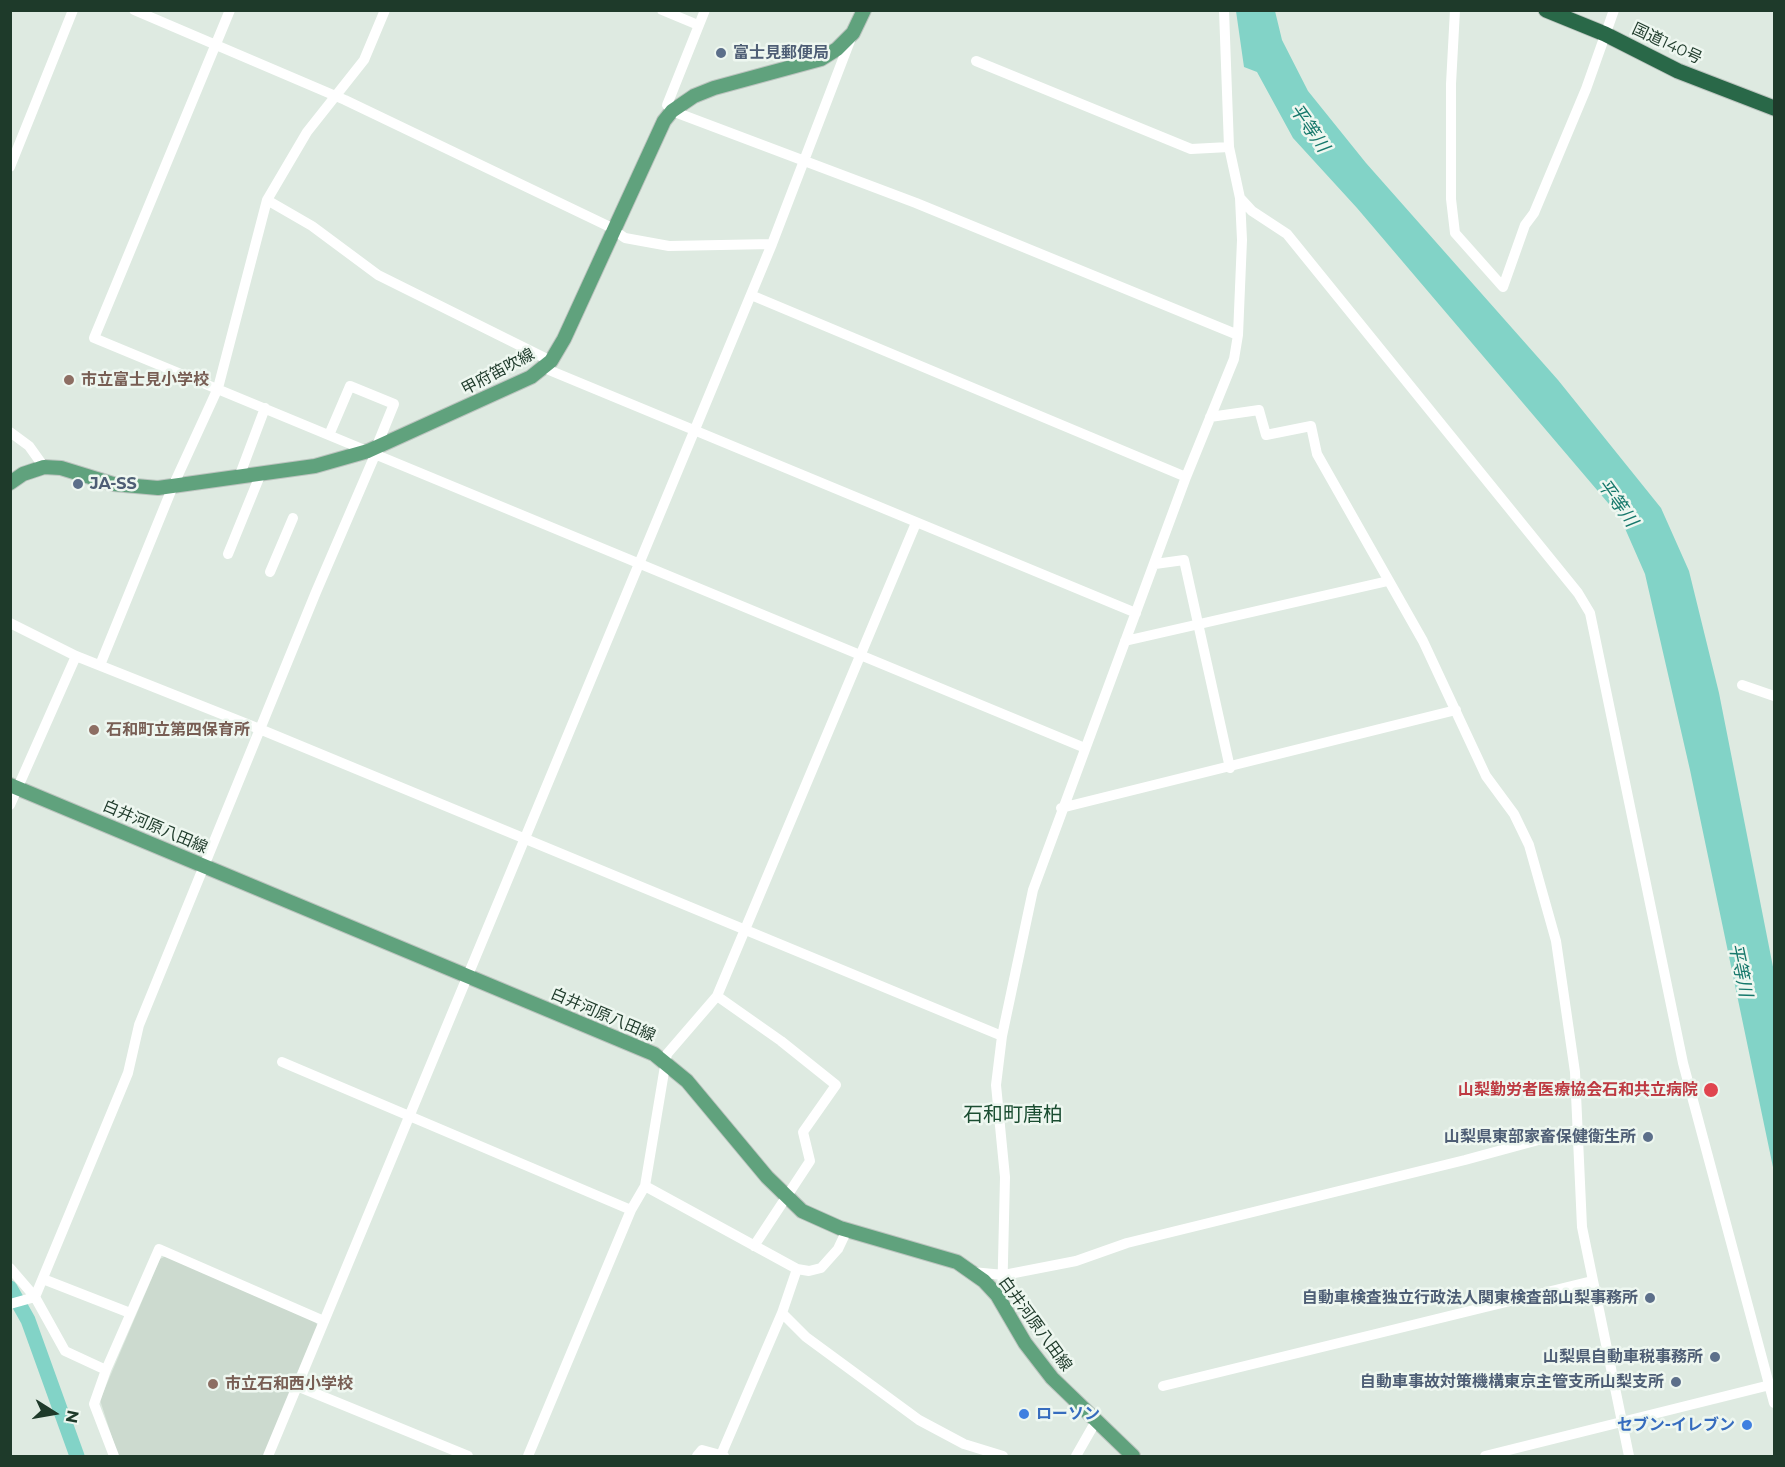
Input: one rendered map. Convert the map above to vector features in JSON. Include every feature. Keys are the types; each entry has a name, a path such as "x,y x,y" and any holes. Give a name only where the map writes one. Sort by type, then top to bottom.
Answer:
{"highway":[{"name":"国道140号","path":"1546,10 1605,34 1678,71 1774,108"}],"main road":[{"name":"甲府笛吹線","path":"44,467 61,468 112,484 140,488 173,486 315,466 373,451 508,388 547,364 564,339 663,121 672,111 694,96 714,88 821,59 837,49 853,33 864,10"},
{"path":"10,483 23,474 44,467"},
{"name":"白井河原八田線","path":"14,787 642,1048 666,1063 704,1100 786,1197 810,1216 847,1230 935,1254 972,1272 1002,1303 1041,1365 1133,1456"}],"street":[{"path":"10,167 73,10"},
{"path":"134,10 335,97 598,221 625,238 669,246 772,244"},
{"path":"230,10 94,338 373,451 859,656 1084,748"},
{"path":"100,665 173,486 218,388 267,200 307,132 364,60 385,10"},
{"path":"662,10 698,25"},
{"path":"705,10 667,105 672,111 802,162 916,202 1238,335"},
{"path":"1002,1303 1005,1177 996,1085 1002,1036 1032,890 1186,477 1234,359 1238,335 1242,252 1240,198 1229,147 1224,10"},
{"path":"1455,10 1451,84 1451,199 1455,233 1503,287 1525,225 1534,213 1586,89 1614,10"},
{"path":"268,1456 526,839 693,430 751,296 802,162 848,51 853,33"},
{"path":"976,62 1191,149 1229,147"},
{"path":"1240,198 1252,212 1287,234 1578,593 1590,613 1683,1063 1772,1385 1774,1403"},
{"path":"267,200 312,226 378,275 547,364 693,430 1136,613"},
{"path":"751,296 1186,477"},
{"path":"10,1304 31,1298 43,1279 128,1073 139,1025 394,404 350,386 329,435"},
{"path":"239,477 265,408"},
{"path":"1210,417 1259,410 1266,435 1311,426 1317,454 1424,641 1486,776 1521,828 1556,941 1575,1072 1582,1227 1629,1456"},
{"path":"10,432 29,446 44,467"},
{"path":"228,554 261,473"},
{"path":"270,572 293,518"},
{"path":"528,1456 631,1210 645,1186 667,1054 717,996 916,523"},
{"path":"1155,564 1184,560 1230,768"},
{"path":"1125,641 1388,581"},
{"path":"10,623 76,656 262,730 1002,1036"},
{"path":"10,805 14,787 76,656"},
{"path":"1742,685 1774,696"},
{"path":"1061,808 1230,768 1456,710"},
{"path":"717,996 781,1041 836,1085 803,1132 810,1161 754,1246"},
{"path":"282,1062 631,1210"},
{"path":"972,1272 1004,1275 1076,1261 1127,1244 1465,1160 1579,1129"},
{"path":"645,1186 797,1269 809,1271 821,1268 838,1249 847,1230"},
{"path":"114,1456 94,1404 130,1313 159,1250 324,1321"},
{"path":"10,1268 65,1351 106,1370"},
{"path":"697,1456 702,1450 722,1456 782,1313 797,1269"},
{"path":"43,1279 130,1313"},
{"path":"1163,1386 1592,1281"},
{"path":"782,1313 806,1337 919,1420 964,1443 1003,1456"},
{"path":"1485,1456 1772,1385"},
{"path":"297,1386 468,1456"},
{"path":"1076,1456 1096,1421"}],"shaded area":[{"path":"166,1256 316,1322 318,1328 265,1456 118,1456 100,1400 160,1259"}],"water":[{"name":"平等川","path":"1236,11 1275,11 1282,40 1308,91 1366,163 1558,380 1661,508 1689,571 1719,693 1774,972 1774,1172 1690,770 1645,574 1620,517 1357,208 1293,138 1257,72 1244,67"}],"waterway":[{"path":"10,1288 28,1320 77,1456"}],"place":[{"name":"富士見郵便局","path":"721,53"},
{"name":"市立富士見小学校","path":"69,380"},
{"name":"JA-SS","path":"78,484"},
{"name":"石和町立第四保育所","path":"94,730"},
{"name":"山梨勤労者医療協会石和共立病院","path":"1711,1090"},
{"name":"山梨県東部家畜保健衛生所","path":"1648,1137"},
{"name":"自動車検査独立行政法人関東検査部山梨事務所","path":"1650,1298"},
{"name":"山梨県自動車税事務所","path":"1715,1357"},
{"name":"自動車事故対策機構東京主管支所山梨支所","path":"1676,1382"},
{"name":"市立石和西小学校","path":"213,1384"},
{"name":"ローソン","path":"1024,1414"},
{"name":"セブン-イレブン","path":"1747,1425"}],"district":[{"name":"石和町唐柏","path":"1013,1115"}]}
